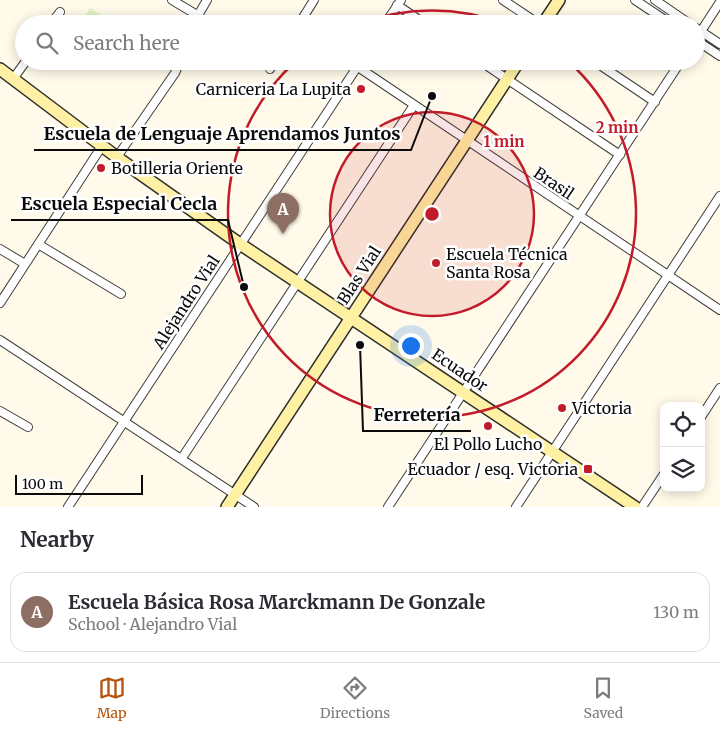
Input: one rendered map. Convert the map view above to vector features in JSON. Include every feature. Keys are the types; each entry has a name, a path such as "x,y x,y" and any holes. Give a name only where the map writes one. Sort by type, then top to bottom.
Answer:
{"street":[{"path":"172,0 197,15 206,0"},
{"path":"305,15 314,0"},
{"path":"504,0 526,15"},
{"path":"549,15 559,0"},
{"path":"635,0 658,15"},
{"path":"655,0 677,15"},
{"path":"705,22 720,2"},
{"path":"391,15 399,3 414,15"},
{"path":"705,34 720,44"},
{"path":"705,46 720,56"},
{"name":"Ecuador","path":"0,69 117,157 240,244 635,507"},
{"path":"13,79 20,70"},
{"path":"117,157 176,70"},
{"name":"Alejandro Vial","path":"68,507 355,70"},
{"name":"Brasil","path":"367,70 414,105 720,310"},
{"path":"494,70 620,155"},
{"name":"Blas Vial","path":"227,507 513,70"},
{"path":"607,70 655,102"},
{"path":"388,507 675,70"},
{"path":"182,458 414,105"},
{"path":"0,303 102,146"},
{"path":"516,507 720,196"},
{"path":"38,244 121,294"},
{"path":"0,249 25,264"},
{"path":"0,340 125,420 254,507"},
{"path":"705,411 720,388"},
{"path":"0,411 28,428"},
{"path":"642,507 660,480"}],"green space":[{"path":"90,8 101,15 86,15"}],"place":[{"name":"Carniceria La Lupita","path":"361,89"},
{"name":"Escuela de Lenguaje Aprendamos Juntos","path":"432,96"},
{"name":"Botilleria Oriente","path":"101,168"},
{"name":"Escuela Básica Rosa Marckmann De Gonzale","path":"283,234"},
{"name":"Escuela Técnica Santa Rosa","path":"436,263"},
{"name":"Escuela Especial Cecla","path":"244,287"},
{"name":"Ferretería","path":"360,345"},
{"name":"Victoria","path":"562,408"},
{"name":"El Pollo Lucho","path":"488,426"},
{"name":"Ecuador / esq. Victoria","path":"588,469"}]}
